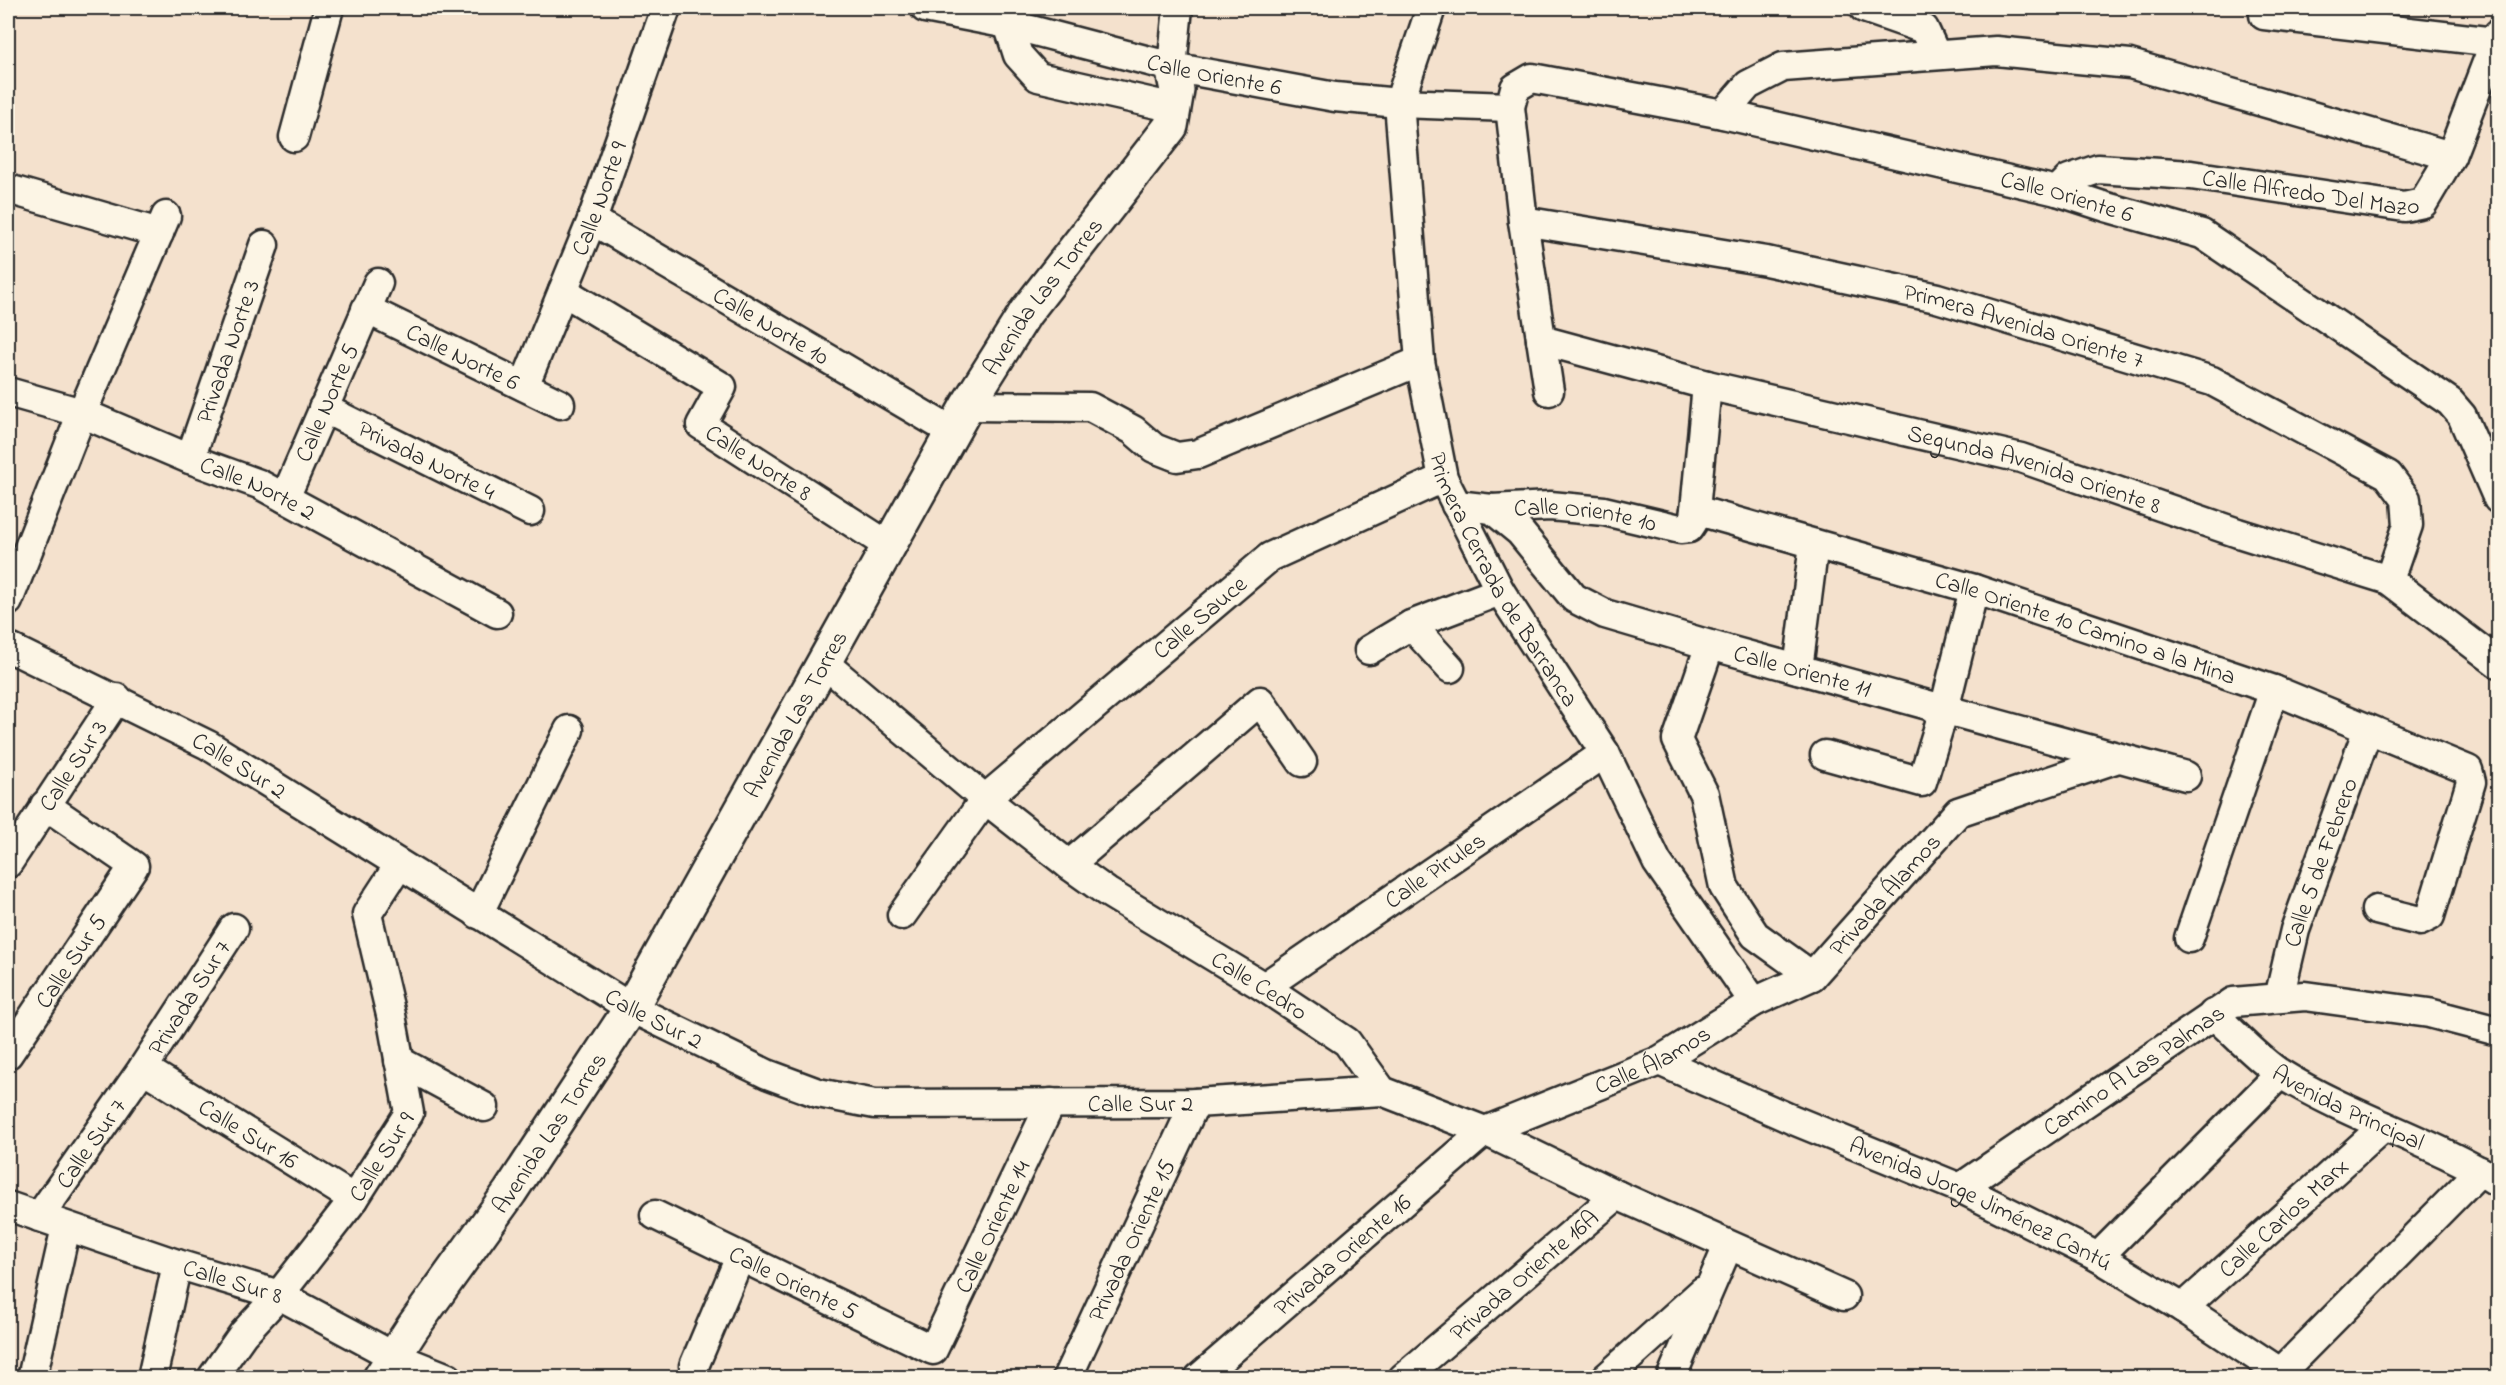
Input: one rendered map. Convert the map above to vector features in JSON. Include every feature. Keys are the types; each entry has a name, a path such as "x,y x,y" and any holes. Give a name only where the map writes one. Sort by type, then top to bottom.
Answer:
{"main road":[{"name":"Avenida Las Torres","path":"387,1367 510,1192 631,1008 959,419 1026,312 1171,126 1177,90 1172,67"}],"street":[{"path":"294,137 329,8"},
{"name":"Calle Norte 9","path":"524,386 592,220 666,8"},
{"name":"Calle Oriente 6","path":"925,8 1015,16 1172,67 1335,97 1399,104 1510,107 1515,88 1532,78 1723,114 2057,191 2202,234 2450,402 2462,417 2499,498"},
{"path":"1172,67 1178,8"},
{"path":"1399,104 1431,8"},
{"path":"1864,8 1924,28 1936,55"},
{"path":"2265,15 2497,38"},
{"path":"1015,16 1018,55 1038,77 1175,108"},
{"name":"Calle Alfredo Del Mazo","path":"2057,191 2069,179 2098,169 2191,175 2404,207 2423,202 2486,100 2497,38"},
{"path":"1723,114 1748,86 1783,67 1996,51 2130,64 2451,156"},
{"name":"Primera Cerrada de Barranca","path":"1399,104 1420,361 1443,478 1500,591 1605,753 1657,861 1754,1002"},
{"path":"1510,107 1523,220 1549,391"},
{"path":"8,189 163,225 82,413 8,600"},
{"name":"Calle Norte 10","path":"592,220 959,419"},
{"name":"Primera Avenida Oriente 7","path":"1523,220 1766,261 1937,298 2212,381 2388,475 2406,499 2408,525 2389,580"},
{"name":"Privada Norte 3","path":"190,459 264,244"},
{"name":"Calle Norte 5","path":"285,498 378,283"},
{"name":"Calle Norte 8","path":"563,291 722,387 701,425 889,546"},
{"name":"Calle Norte 6","path":"366,309 560,404"},
{"name":"Segunda Avenida Oriente 8","path":"1540,340 1707,385 2021,458 2238,533 2389,580 2499,663"},
{"path":"959,419 1090,407 1133,430 1154,448 1177,457 1198,454 1420,361"},
{"path":"1688,519 1707,385"},
{"name":"Calle Norte 2","path":"8,392 82,413 190,459 259,484 497,613"},
{"name":"Privada Norte 4","path":"323,408 530,511"},
{"name":"Calle Sauce","path":"902,915 985,799 1270,556 1443,478"},
{"path":"1456,505 1492,509"},
{"name":"Calle Oriente 10","path":"1492,509 1550,506 1688,519"},
{"name":"Calle Oriente 11","path":"1492,509 1520,532 1574,598 1605,614 2186,776"},
{"name":"Calle Oriente 10 Camino a la Mina","path":"1688,519 1814,544 1974,589 2274,690 2468,770 2471,782 2430,916 2420,921 2376,910"},
{"path":"1798,669 1814,544"},
{"path":"1825,755 1922,782 1944,710 1974,589"},
{"path":"1369,650 1411,625 1500,591"},
{"path":"1411,625 1450,668"},
{"path":"1710,645 1677,740 1704,794 1724,887 1755,935 1812,976"},
{"name":"Calle Sur 2","path":"8,647 117,698 208,745 631,1008 767,1074 818,1093 875,1104 1195,1103 1382,1092"},
{"name":"Calle Cedro","path":"824,663 985,799 1069,866 1107,892 1264,987 1347,1042 1382,1092"},
{"path":"2188,938 2274,690"},
{"name":"Calle Sur 3","path":"8,863 117,698"},
{"path":"1069,866 1260,701 1302,762"},
{"name":"Calle 5 de Febrero","path":"2279,998 2295,930 2368,729"},
{"path":"478,914 569,730"},
{"name":"Calle Pirules","path":"1264,987 1605,753"},
{"name":"Privada Álamos","path":"1812,976 1958,812 2118,758"},
{"name":"Calle Sur 5","path":"8,1054 134,866 45,804"},
{"name":"Calle Sur 9","path":"212,1377 243,1334 279,1295 354,1199 409,1113 367,914 399,865"},
{"name":"Privada Sur 7","path":"143,1068 234,928"},
{"name":"Calle Álamos","path":"1485,1131 1659,1061 1754,1002 1812,976"},
{"name":"Camino A Las Palmas","path":"1960,1188 2233,1002 2305,996 2429,1013 2499,1031"},
{"name":"Avenida Principal","path":"2213,1014 2280,1074 2489,1176"},
{"path":"399,1061 484,1107"},
{"name":"Avenida Jorge Jiménez Cantú","path":"1659,1061 1791,1119 1960,1188 2098,1257 2183,1308 2285,1375"},
{"name":"Calle Sur 16","path":"143,1068 354,1199"},
{"name":"Calle Sur 7","path":"39,1217 143,1068"},
{"path":"2098,1257 2280,1074"},
{"path":"1382,1092 1485,1131 1617,1195 1844,1296"},
{"name":"Calle Oriente 14","path":"933,1350 1051,1102"},
{"name":"Privada Oriente 15","path":"1067,1377 1195,1103"},
{"name":"Calle Carlos Marx","path":"2183,1308 2384,1126"},
{"name":"Privada Oriente 16","path":"1198,1377 1485,1131"},
{"path":"2285,1375 2489,1176"},
{"name":"Privada Oriente 16A","path":"1403,1377 1617,1195"},
{"name":"Calle Sur 8","path":"8,1206 177,1264 279,1295 387,1367 448,1377"},
{"name":"Calle Oriente 5","path":"655,1215 933,1350"},
{"name":"Calle Sur 7","path":"32,1377 66,1227"},
{"path":"1671,1377 1728,1246"},
{"path":"694,1366 740,1257"},
{"path":"152,1377 177,1264"},
{"path":"1606,1377 1709,1286"}]}
